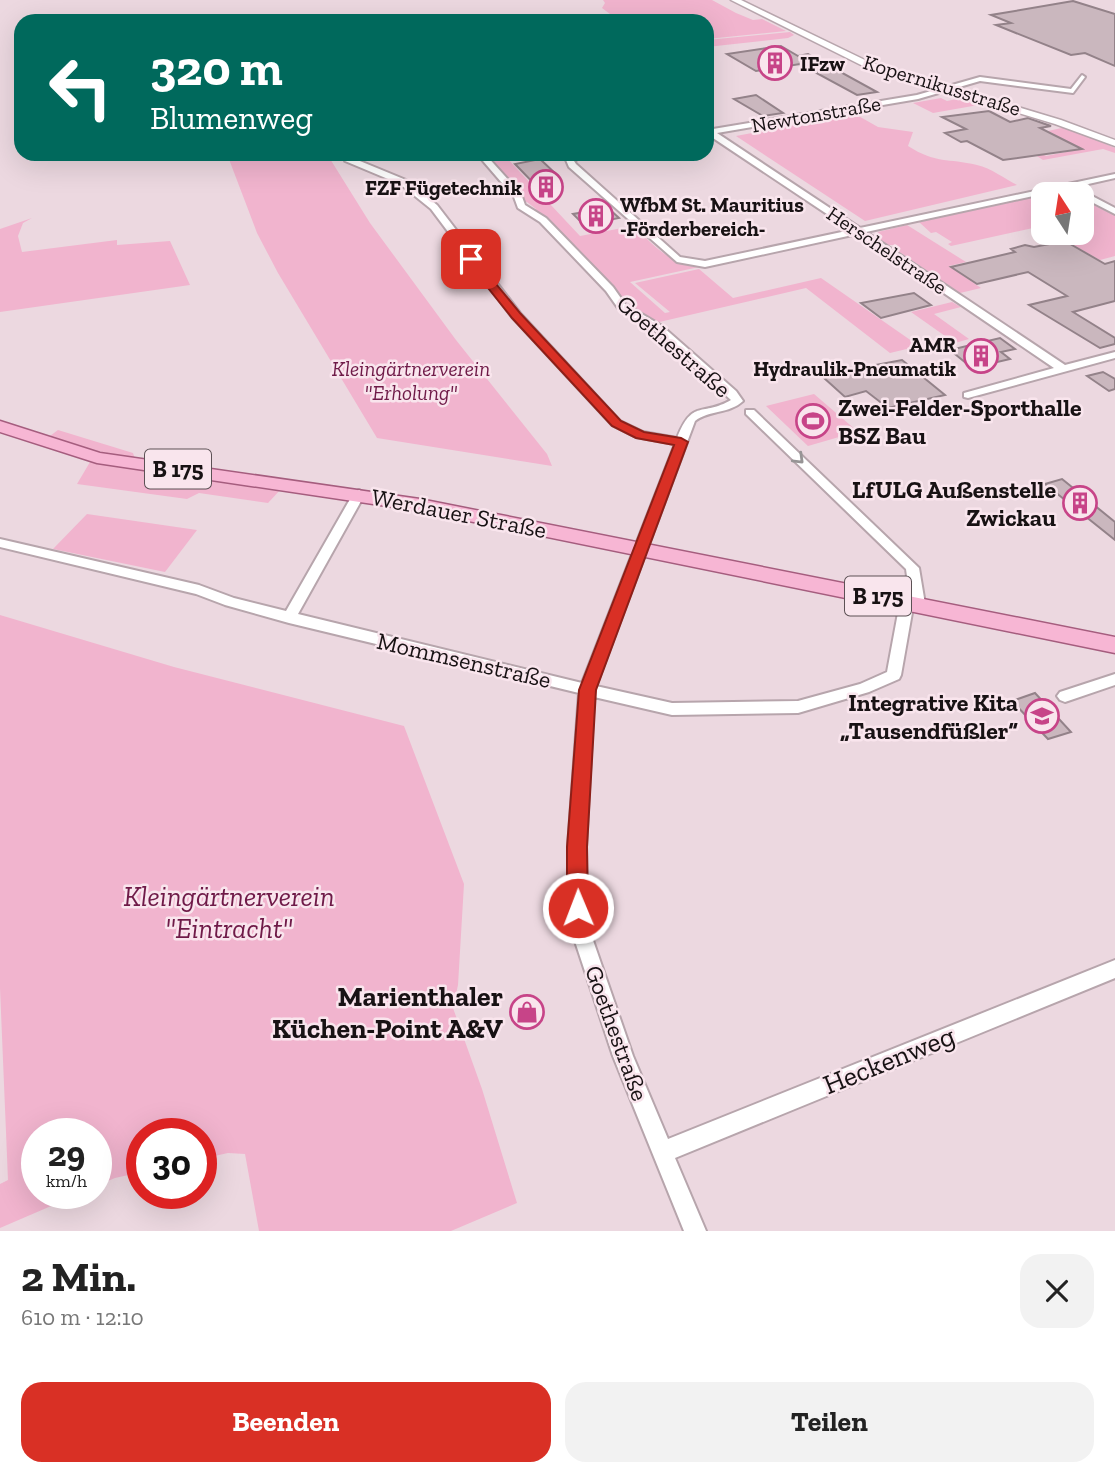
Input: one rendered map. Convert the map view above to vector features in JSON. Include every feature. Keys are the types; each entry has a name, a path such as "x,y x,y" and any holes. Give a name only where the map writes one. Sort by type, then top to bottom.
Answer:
{"main road":[{"name":"Werdauer Straße","path":"0,426 97,458 359,494 642,548 1115,645"}],"street":[{"name":"Kopernikusstraße","path":"735,0 863,62 947,90 1044,115 1115,143"},
{"name":"Newtonstraße","path":"714,131 947,90 973,80 988,78 1073,91 1082,77"},
{"name":"Herschelstraße","path":"714,135 1063,369"},
{"path":"353,161 404,181 434,207 516,315 616,424 640,435 681,442"},
{"name":"Goethestraße","path":"487,161 518,196 521,206 543,220 610,289 616,301 670,338 737,401 732,406 695,415 681,442 587,690 577,847 578,923 623,1056 695,1231"},
{"path":"570,161 677,259 705,264 1031,194"},
{"path":"1086,182 1115,176"},
{"path":"1094,200 1115,211"},
{"path":"968,395 1115,355"},
{"path":"750,412 912,568 912,603"},
{"path":"289,618 359,494"},
{"name":"Mommsenstraße","path":"0,543 199,590 230,602 289,618 672,709 798,707 864,688 894,675 912,603"},
{"path":"1065,696 1115,679"},
{"name":"Heckenweg","path":"663,1152 1115,969"}],"green space":[{"path":"603,0 712,0 736,13 753,20 762,19 786,31 714,38 714,14 610,14 602,8 605,3"},
{"path":"790,32 794,35 788,38 714,46 714,39"},
{"path":"941,98 947,101 962,98 984,104 933,113 913,103"},
{"path":"855,114 878,127 913,132 908,146 927,156 982,166 1017,185 865,221 736,136"},
{"path":"1066,127 1115,148 1115,153 1103,149 1043,160 1008,137 1046,156 1081,149 1048,131"},
{"name":"Kleingärtnerverein \"Erholung\"","path":"230,161 331,161 370,223 456,340 547,454 552,466 377,438 257,233"},
{"path":"491,161 510,161 580,236 633,226 670,258 699,267 630,282 665,313 670,312 635,283 699,269 733,298 821,278 919,346 890,353 806,288 655,323 633,310 634,305 625,298 618,299 609,283 532,212 536,209 527,202 522,203 524,200"},
{"path":"1031,198 1031,228 951,246 948,244 952,242 936,232 931,233 919,222"},
{"path":"1094,205 1115,216 1115,256 1100,260 1073,245 1094,245"},
{"path":"32,218 23,223 18,236 22,252 117,240 117,245 170,241 190,285 0,312 0,229"},
{"path":"907,225 966,262 949,266 981,288 960,293 892,247 896,245 888,245 875,235"},
{"path":"952,302 961,307 934,314 969,339 955,343 911,312"},
{"name":"Zwei-Felder-Sporthalle BSZ Bau","path":"814,394 864,437 852,440 846,435 808,446 766,406"},
{"path":"58,430 133,453 135,459 88,449 50,436"},
{"path":"90,462 282,488 268,503 199,493 187,499 77,484"},
{"path":"87,514 197,530 165,572 53,549"},
{"name":"Kleingärtnerverein \"Eintracht\"","path":"0,615 174,667 404,726 464,884 458,985 453,1008 482,1089 517,1203 451,1231 259,1231 245,1154 217,1155 217,1118 126,1118 126,1176 112,1179 112,1118 21,1118 21,1209 44,1209 0,1228 0,1184 8,1180 0,988"}],"building":[{"path":"1073,1 1115,14 1115,66 1085,53 1071,55 996,25 1011,23 991,15"},
{"path":"781,46 798,56 808,54 877,92 857,95 800,64 756,71 727,54"},
{"path":"756,95 783,113 763,116 734,99"},
{"path":"989,111 1010,122 1028,118 1051,126 1040,128 1082,149 1003,160 945,133 966,129 942,117"},
{"path":"542,161 556,174 544,176 559,190 543,193 515,164"},
{"name":"WfbM St. Mauritius -Förderbereich-","path":"608,208 619,218 584,225 573,214"},
{"path":"1025,245 1072,245 1105,264 1115,261 1115,301 1073,312 1115,338 1115,344 1100,348 1029,305 1067,296 1028,272 977,284 951,267 1015,252 1011,249"},
{"path":"914,293 931,305 881,318 861,303"},
{"name":"AMR Hydraulik-Pneumatik","path":"1000,338 1015,349 1001,352 1010,359 972,368 950,350"},
{"path":"902,360 945,395 888,408 866,391 845,397 824,378 846,373 844,371"},
{"path":"1103,372 1115,379 1115,389 1109,391 1087,376"},
{"name":"LfULG Außenstelle Zwickau","path":"1062,479 1115,522 1115,540 1045,484"},
{"name":"Integrative Kita „Tausendfüßler“","path":"1035,693 1071,732 1048,739 1012,701"}],"place":[{"name":"IFzw","path":"775,63"},
{"name":"FZF Fügetechnik","path":"546,187"},
{"name":"WfbM St. Mauritius -Förderbereich-","path":"596,216"},
{"name":"AMR Hydraulik-Pneumatik","path":"981,356"},
{"name":"Zwei-Felder-Sporthalle BSZ Bau","path":"813,421"},
{"name":"LfULG Außenstelle Zwickau","path":"1080,503"},
{"name":"Integrative Kita „Tausendfüßler“","path":"1042,716"},
{"name":"Marienthaler Küchen-Point A&V","path":"527,1012"}],"route":[{"path":"471,259 516,315 616,424 640,435 681,442 619,612 587,690 577,847 578,908"}]}
